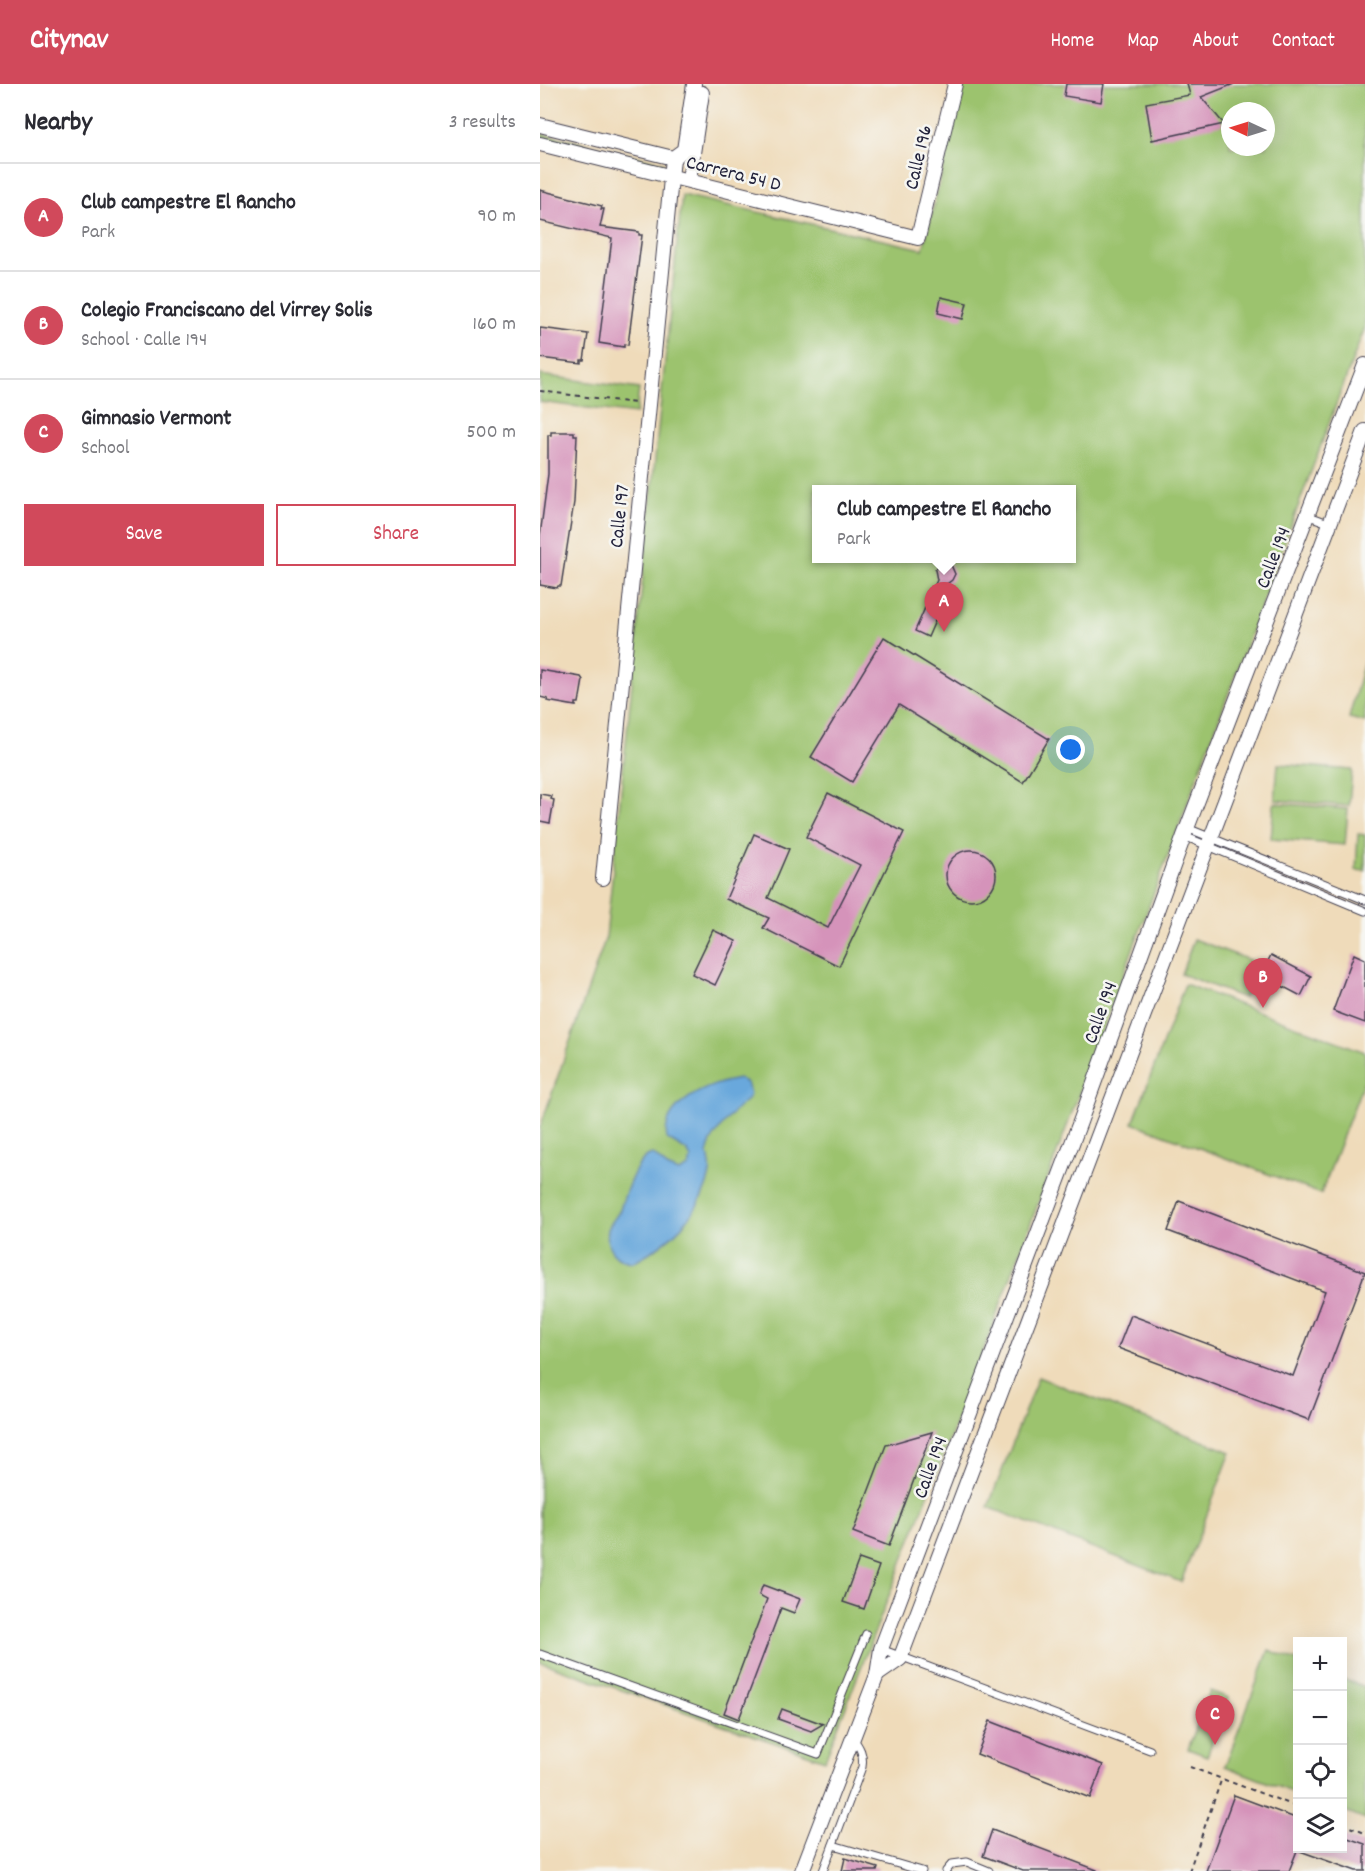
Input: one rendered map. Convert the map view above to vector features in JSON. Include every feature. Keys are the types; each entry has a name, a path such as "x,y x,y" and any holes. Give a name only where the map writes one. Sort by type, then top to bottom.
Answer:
{"street":[{"name":"Calle 197","path":"603,878 671,176 694,84"},
{"path":"689,180 704,84"},
{"name":"Calle 196","path":"918,238 955,84"},
{"name":"Carrera 54 D","path":"540,125 678,154"},
{"name":"Carrera 54 D","path":"540,144 918,238"},
{"name":"Calle 194","path":"802,1871 877,1675 881,1650 1080,1122 1186,832 1365,365"},
{"name":"Calle 194","path":"900,1659 1365,431"},
{"path":"877,1675 900,1659"}],"lane":[{"path":"1309,516 1331,524"},
{"path":"1186,832 1365,900"},
{"path":"1208,841 1365,911"},
{"path":"540,1654 818,1754 866,1634"},
{"path":"881,1650 900,1659 1150,1750"},
{"path":"823,1871 862,1767 861,1748 852,1736"},
{"path":"833,1845 922,1871"},
{"path":"946,1871 952,1864 967,1862 989,1871"}],"path":[{"path":"540,391 642,404"},
{"path":"1190,1767 1293,1805"},
{"path":"1189,1871 1222,1779"},
{"path":"1347,1826 1365,1833"}],"green space":[{"path":"964,84 1365,84 1365,327 957,1421 825,1760 540,1662 540,1128 606,937 682,195 923,249"},
{"path":"540,133 664,163 664,167 540,137"},
{"path":"540,375 639,389 636,414 540,402"},
{"path":"1365,658 1365,722 1349,718"},
{"path":"1278,764 1352,770 1349,806 1275,800"},
{"path":"1274,803 1348,809 1345,845 1271,839"},
{"path":"1358,834 1365,835 1365,871 1356,870"},
{"path":"1194,939 1257,963 1244,998 1181,974"},
{"path":"1185,984 1365,1052 1365,1078 1321,1194 1133,1123"},
{"path":"1038,1377 1231,1452 1181,1582 988,1507"},
{"path":"1269,1650 1293,1659 1293,1792 1225,1766"},
{"path":"1347,1681 1365,1687 1365,1820 1347,1813"},
{"path":"1210,1691 1229,1698 1207,1756 1188,1749"}],"water":[{"path":"739,1079 747,1083 750,1094 724,1124 710,1145 708,1151 710,1174 699,1203 682,1227 660,1246 633,1262 621,1259 610,1247 608,1230 619,1212 632,1177 642,1161 653,1154 667,1167 679,1172 689,1167 691,1158 687,1151 667,1139 667,1127 671,1115 690,1097 715,1085"}],"building":[{"path":"1066,84 1104,84 1101,102 1064,96"},
{"path":"1187,84 1234,84 1201,97 1221,120 1221,125 1152,140 1146,103 1190,95"},
{"path":"540,190 602,206 601,209 604,209 600,227 639,232 639,235 642,235 628,345 624,344 624,347 599,343 612,238 540,221"},
{"path":"941,297 967,303 963,319 938,313"},
{"path":"540,328 588,334 584,360 581,360 581,363 540,358"},
{"path":"551,432 574,432 574,435 577,435 574,502 561,586 557,588 540,585 540,536 548,474 548,435 551,435"},
{"path":"942,563 951,565 955,574 952,580 936,592 946,596 928,637 915,631 937,580 935,570"},
{"path":"884,637 1049,739 1023,782 899,705 852,782 811,757"},
{"path":"540,670 581,677 583,680 579,703 576,703 576,706 547,701 548,699 540,697"},
{"path":"828,793 904,832 839,966 763,928 769,918 726,899 754,834 789,849 768,898 828,928 860,865 806,837"},
{"path":"540,794 552,796 551,799 554,800 550,823 540,821"},
{"path":"966,850 976,850 989,857 996,870 996,880 989,893 976,900 966,900 957,896 950,889 946,880 946,870 950,861 957,854"},
{"path":"713,930 736,941 715,985 692,974"},
{"path":"1354,954 1365,959 1365,1023 1333,1011"},
{"path":"1271,955 1311,976 1301,996 1261,975"},
{"path":"1179,1201 1365,1272 1309,1420 1118,1348 1131,1315 1293,1376 1325,1291 1168,1231"},
{"path":"932,1432 889,1546 853,1532 886,1445"},
{"path":"859,1559 879,1566 864,1609 843,1602"},
{"path":"763,1585 800,1599 794,1613 781,1608 739,1719 724,1713 767,1599 759,1595"},
{"path":"782,1709 823,1724 811,1731 778,1719"},
{"path":"990,1721 1103,1765 1090,1798 977,1754"},
{"path":"1234,1795 1293,1817 1293,1853 1296,1853 1289,1871 1206,1871"},
{"path":"992,1830 1097,1871 1023,1871 983,1856"},
{"path":"1347,1838 1365,1844 1365,1871 1356,1871 1305,1853 1347,1853"},
{"path":"845,1858 878,1868 877,1871 842,1871"}],"place":[{"name":"Club campestre El Rancho","path":"944,632"},
{"name":"Colegio Franciscano del Virrey Solis","path":"1263,1008"},
{"name":"Gimnasio Vermont","path":"1215,1745"}]}
